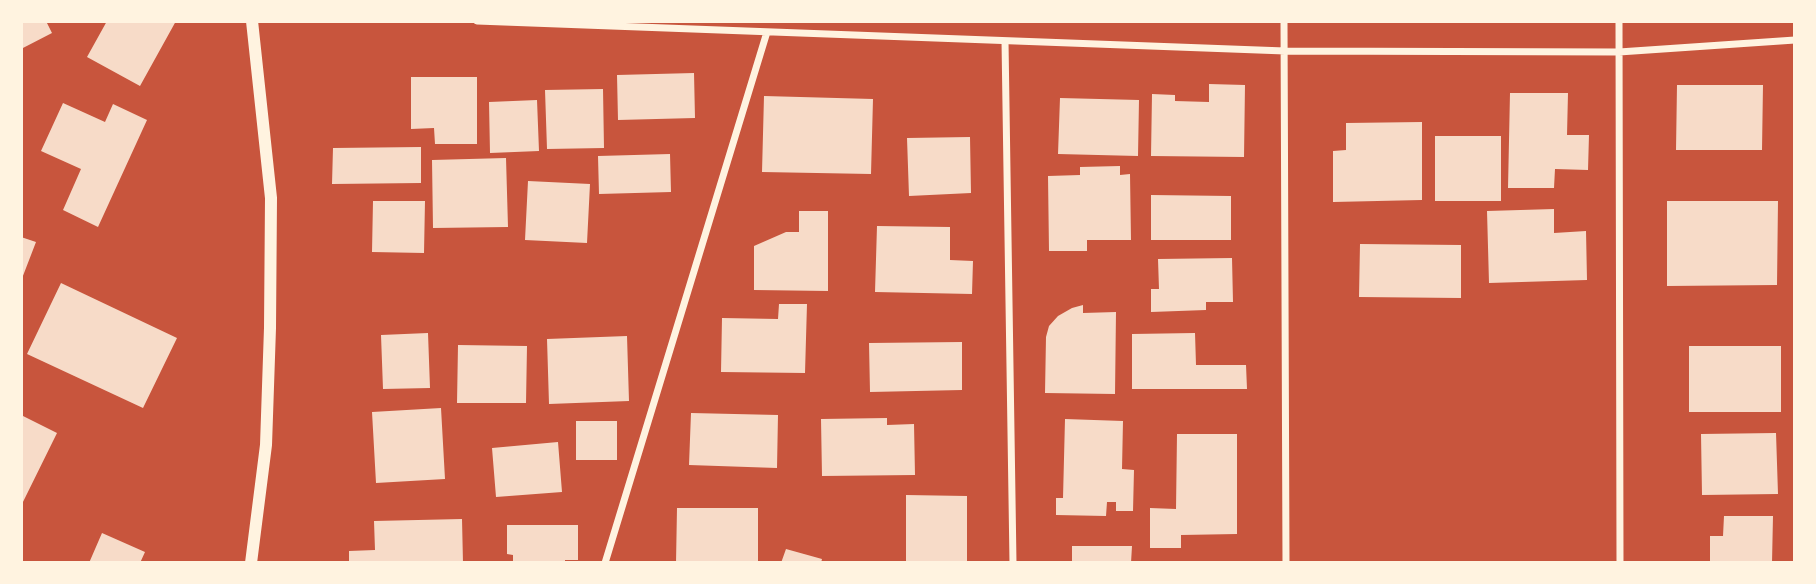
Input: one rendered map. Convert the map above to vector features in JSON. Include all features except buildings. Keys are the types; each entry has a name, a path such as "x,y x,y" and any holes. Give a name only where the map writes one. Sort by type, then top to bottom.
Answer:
{"street":[{"path":"251,563 265,445 271,237 271,198 252,21"},
{"path":"477,21 1284,51 1619,52 1795,40"},
{"path":"1284,21 1286,563"},
{"path":"1619,21 1620,563"},
{"path":"605,563 767,32"},
{"path":"1005,41 1013,563"}]}
